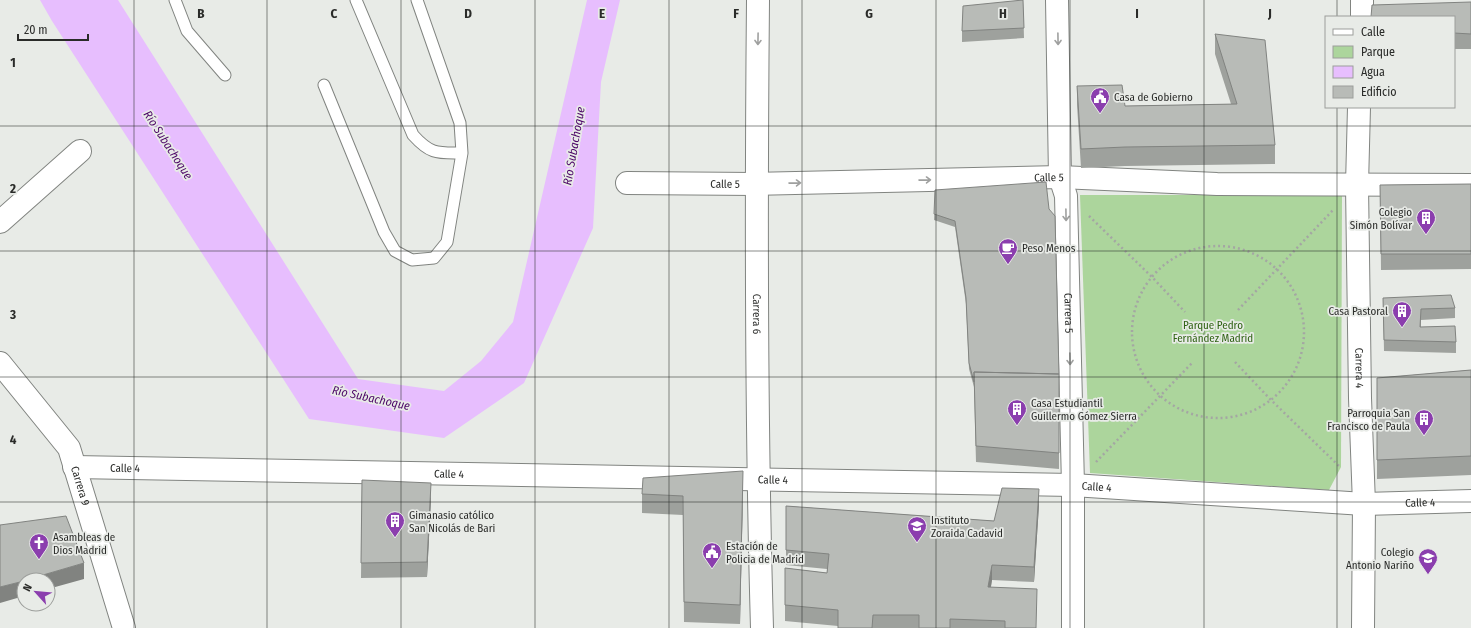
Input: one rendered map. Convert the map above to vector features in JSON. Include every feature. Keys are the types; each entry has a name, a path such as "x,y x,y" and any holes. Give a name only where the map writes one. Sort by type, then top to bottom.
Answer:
{"street":[{"name":"Carrera 6","path":"758,0 756,184 758,479 762,628"},
{"name":"Carrera 5","path":"1058,0 1060,177 1066,196 1073,485 1072,628"},
{"path":"1362,0 1362,16"},
{"name":"Carrera 4","path":"1359,108 1357,185 1360,398 1364,497 1363,628"},
{"path":"0,222 80,150"},
{"name":"Calle 5","path":"627,183 756,184 1060,177 1217,184 1471,185"},
{"name":"Carrera 9","path":"0,363 69,448 124,628"},
{"name":"Calle 4","path":"74,467 1073,485 1471,501"}],"lane":[{"path":"175,0 187,31 225,75"},
{"path":"356,0 413,135 424,147 439,153 462,153"},
{"path":"324,85 384,232 395,251 412,260 434,258 447,242 462,153 460,123 417,0"}],"path":[{"path":"1238,310 1357,185"},
{"path":"1088,215 1152,277 1185,312"},
{"path":"1223,246 1250,252 1277,269 1292,288 1303,315 1304,343 1295,370 1278,394 1255,410 1228,418 1200,417 1173,406 1152,388 1137,363 1132,336 1136,307 1148,281 1152,277 1169,261 1194,249 1223,246"},
{"path":"1235,362 1364,497"},
{"path":"1092,467 1192,363"}],"green space":[{"name":"Parque Pedro Fernández Madrid","path":"1080,195 1342,195 1341,467 1329,490 1090,473"}],"water":[{"name":"Río Subachoque","path":"40,0 118,0 358,379 444,391 481,361 513,322 587,0 620,0 601,82 593,228 524,383 444,438 309,419 52,21"}],"building":[{"path":"1023,0 1024,28 962,31 963,6"},
{"path":"1471,2 1471,34 1455,33 1455,16 1371,16 1372,5"},
{"name":"Casa de Gobierno","path":"1215,34 1265,40 1275,145 1081,149 1077,86 1122,85 1125,106 1237,104"},
{"name":"Peso Menos","path":"1046,182 1049,209 1055,216 1059,374 974,372 974,382 969,363 966,298 955,221 934,214 935,190"},
{"name":"Colegio Simón Bolívar","path":"1471,184 1471,254 1381,254 1380,185"},
{"path":"1451,295 1455,308 1421,309 1420,327 1455,326 1456,342 1384,340 1383,298"},
{"name":"Parroquia San Francisco de Paula","path":"1471,370 1471,456 1377,460 1377,378"},
{"name":"Casa Estudiantil Guillermo Gómez Sierra","path":"974,372 1059,374 1059,453 976,446"},
{"name":"Estación de Policia de Madrid","path":"743,471 740,605 684,602 683,496 642,494 643,478"},
{"name":"Gimanasio católico San Nicolás de Bari","path":"362,480 431,483 427,562 361,563"},
{"name":"Instituto Zoraida Cadavid","path":"1002,488 1039,489 1034,567 992,565 988,587 1037,589 1036,628 1005,628 1005,621 950,619 950,628 919,628 919,615 873,615 872,628 838,628 838,610 785,605 785,568 827,573 829,554 786,550 786,506 994,521"},
{"name":"Asambleas de Dios Madrid","path":"66,516 84,563 53,572 16,572 16,583 0,587 0,525"}],"place":[{"name":"Casa de Gobierno","path":"1100,114"},
{"name":"Colegio Simón Bolívar","path":"1426,235"},
{"name":"Peso Menos","path":"1008,265"},
{"name":"Casa Pastoral","path":"1402,328"},
{"name":"Casa Estudiantil Guillermo Gómez Sierra","path":"1017,426"},
{"name":"Parroquia San Francisco de Paula","path":"1424,436"},
{"name":"Gimanasio católico San Nicolás de Bari","path":"395,538"},
{"name":"Instituto Zoraida Cadavid","path":"917,543"},
{"name":"Asambleas de Dios Madrid","path":"39,560"},
{"name":"Estación de Policia de Madrid","path":"712,569"},
{"name":"Colegio Antonio Nariño","path":"1428,575"}]}
